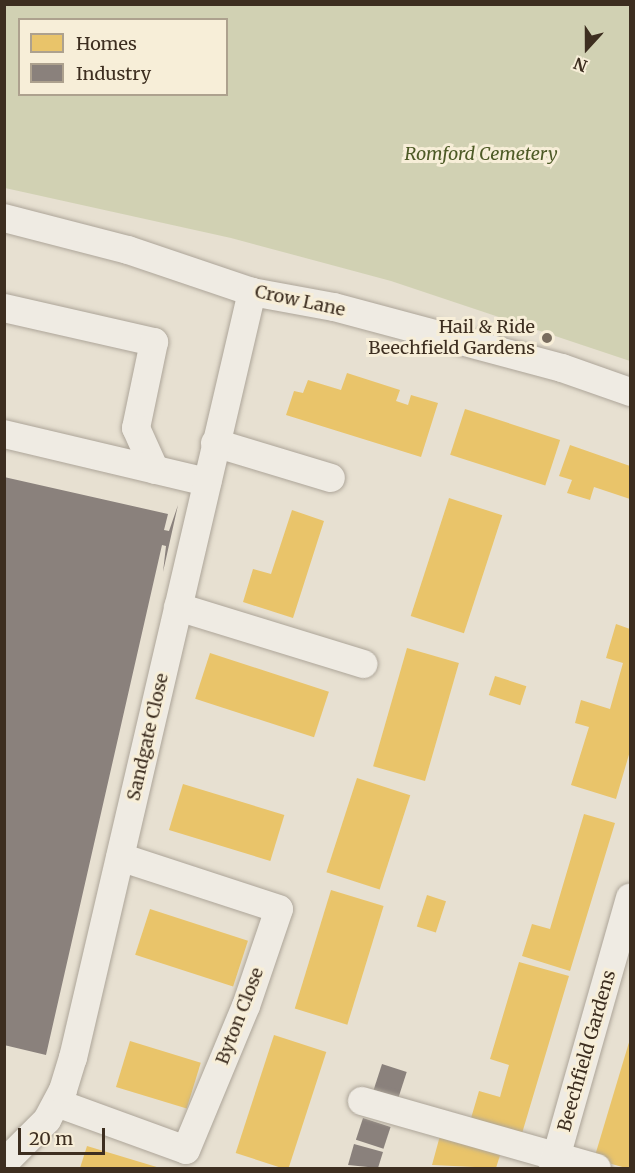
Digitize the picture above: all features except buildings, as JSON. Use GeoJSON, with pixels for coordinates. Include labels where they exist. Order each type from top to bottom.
{"type":"FeatureCollection","features":[{"type":"Feature","properties":{"kind":"street","name":"Crow Lane"},"geometry":{"type":"LineString","coordinates":[[4,218],[128,250],[252,292],[334,307],[562,368],[630,392]]}},
{"type":"Feature","properties":{"kind":"street","name":"Sandgate Close"},"geometry":{"type":"LineString","coordinates":[[4,1163],[38,1131],[57,1103],[73,1058],[252,292]]}},
{"type":"Feature","properties":{"kind":"street"},"geometry":{"type":"LineString","coordinates":[[4,308],[154,342],[136,428],[154,470]]}},
{"type":"Feature","properties":{"kind":"street"},"geometry":{"type":"LineString","coordinates":[[4,434],[207,482]]}},
{"type":"Feature","properties":{"kind":"street"},"geometry":{"type":"LineString","coordinates":[[216,443],[331,478]]}},
{"type":"Feature","properties":{"kind":"street"},"geometry":{"type":"LineString","coordinates":[[178,607],[363,664]]}},
{"type":"Feature","properties":{"kind":"street","name":"Byton Close"},"geometry":{"type":"LineString","coordinates":[[57,1103],[186,1150],[246,1006],[279,909],[120,857]]}},
{"type":"Feature","properties":{"kind":"street","name":"Beechfield Gardens"},"geometry":{"type":"LineString","coordinates":[[555,1163],[630,898]]}},
{"type":"Feature","properties":{"kind":"street"},"geometry":{"type":"LineString","coordinates":[[362,1101],[555,1163],[597,1168]]}},
{"type":"Feature","properties":{"kind":"green space","name":"Romford Cemetery"},"geometry":{"type":"Polygon","coordinates":[[[5,4],[630,5],[630,361],[391,281],[231,238],[5,188],[5,4]]]}},
{"type":"Feature","properties":{"kind":"place","name":"Hail & Ride Beechfield Gardens"},"geometry":{"type":"Point","coordinates":[547,338]}}]}
